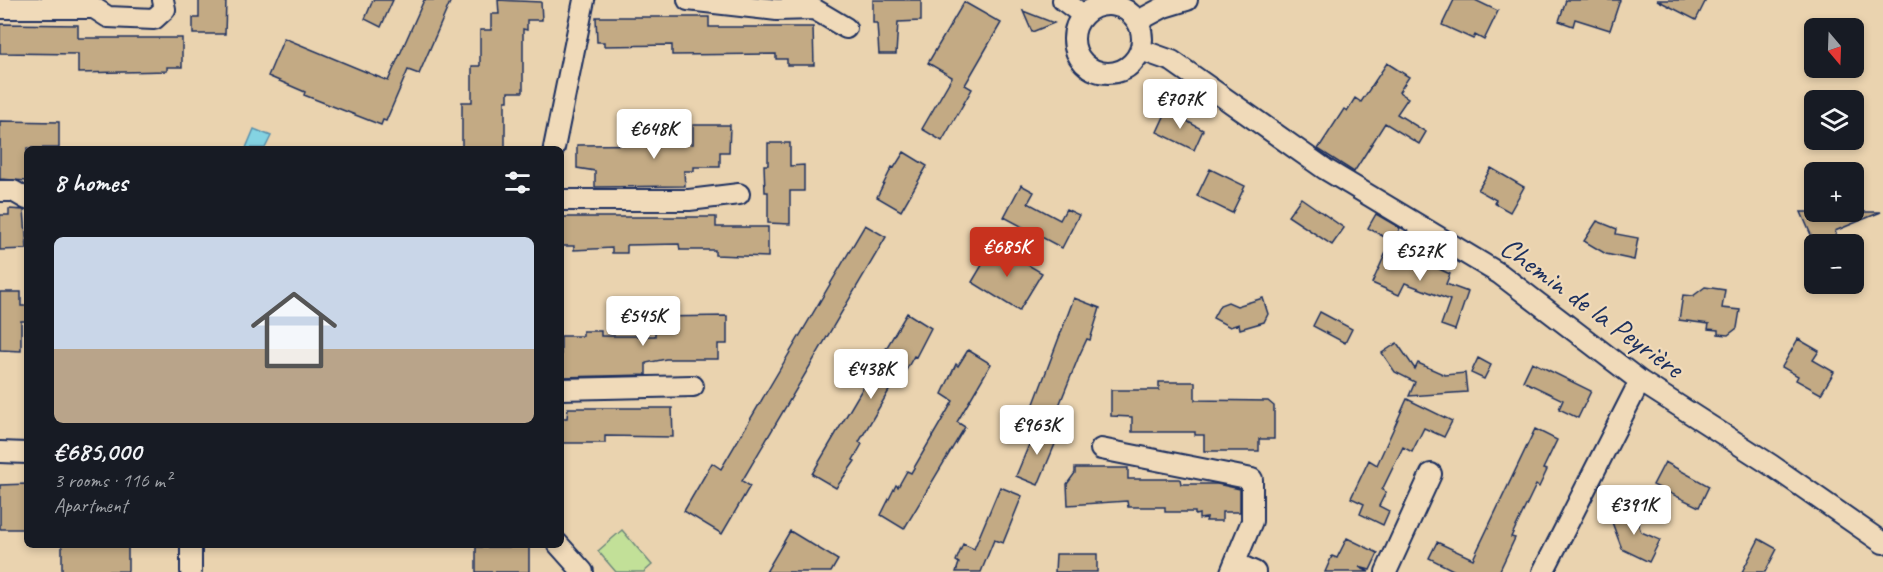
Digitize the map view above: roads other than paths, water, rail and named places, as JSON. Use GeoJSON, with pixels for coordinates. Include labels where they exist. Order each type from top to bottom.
{"type":"FeatureCollection","features":[{"type":"Feature","properties":{"kind":"street"},"geometry":{"type":"LineString","coordinates":[[0,8],[98,4],[108,18],[154,19],[165,9],[163,0]]}},
{"type":"Feature","properties":{"kind":"street"},"geometry":{"type":"LineString","coordinates":[[554,146],[584,0]]}},
{"type":"Feature","properties":{"kind":"street"},"geometry":{"type":"LineString","coordinates":[[688,0],[777,10],[814,9],[846,28]]}},
{"type":"Feature","properties":{"kind":"street"},"geometry":{"type":"LineString","coordinates":[[1063,0],[1083,15]]}},
{"type":"Feature","properties":{"kind":"street"},"geometry":{"type":"LineString","coordinates":[[1138,21],[1164,7],[1187,0]]}},
{"type":"Feature","properties":{"kind":"street"},"geometry":{"type":"LineString","coordinates":[[1117,2],[1138,21],[1142,35],[1141,50],[1136,59],[1119,71],[1109,73],[1089,68],[1076,52],[1074,42],[1077,23],[1083,15],[1098,6],[1117,2]]}},
{"type":"Feature","properties":{"kind":"street","name":"Chemin de la Peyrière"},"geometry":{"type":"LineString","coordinates":[[1141,50],[1172,61],[1325,169],[1500,274],[1640,381],[1771,465],[1883,543]]}},
{"type":"Feature","properties":{"kind":"street"},"geometry":{"type":"LineString","coordinates":[[0,192],[13,191],[24,198]]}},
{"type":"Feature","properties":{"kind":"street"},"geometry":{"type":"LineString","coordinates":[[564,200],[689,200],[739,194]]}},
{"type":"Feature","properties":{"kind":"street"},"geometry":{"type":"LineString","coordinates":[[1543,572],[1640,381]]}},
{"type":"Feature","properties":{"kind":"street"},"geometry":{"type":"LineString","coordinates":[[564,389],[658,389],[693,386]]}},
{"type":"Feature","properties":{"kind":"street"},"geometry":{"type":"LineString","coordinates":[[1101,449],[1252,479],[1252,521],[1233,568],[1255,572]]}},
{"type":"Feature","properties":{"kind":"street"},"geometry":{"type":"LineString","coordinates":[[0,452],[24,453]]}},
{"type":"Feature","properties":{"kind":"street"},"geometry":{"type":"LineString","coordinates":[[1386,572],[1431,474]]}},
{"type":"Feature","properties":{"kind":"street"},"geometry":{"type":"LineString","coordinates":[[190,548],[191,572]]}},
{"type":"Feature","properties":{"kind":"street"},"geometry":{"type":"LineString","coordinates":[[562,548],[583,572]]}},
{"type":"Feature","properties":{"kind":"water"},"geometry":{"type":"Polygon","coordinates":[[[254,129],[271,136],[266,146],[247,146],[254,129]]]}}]}
